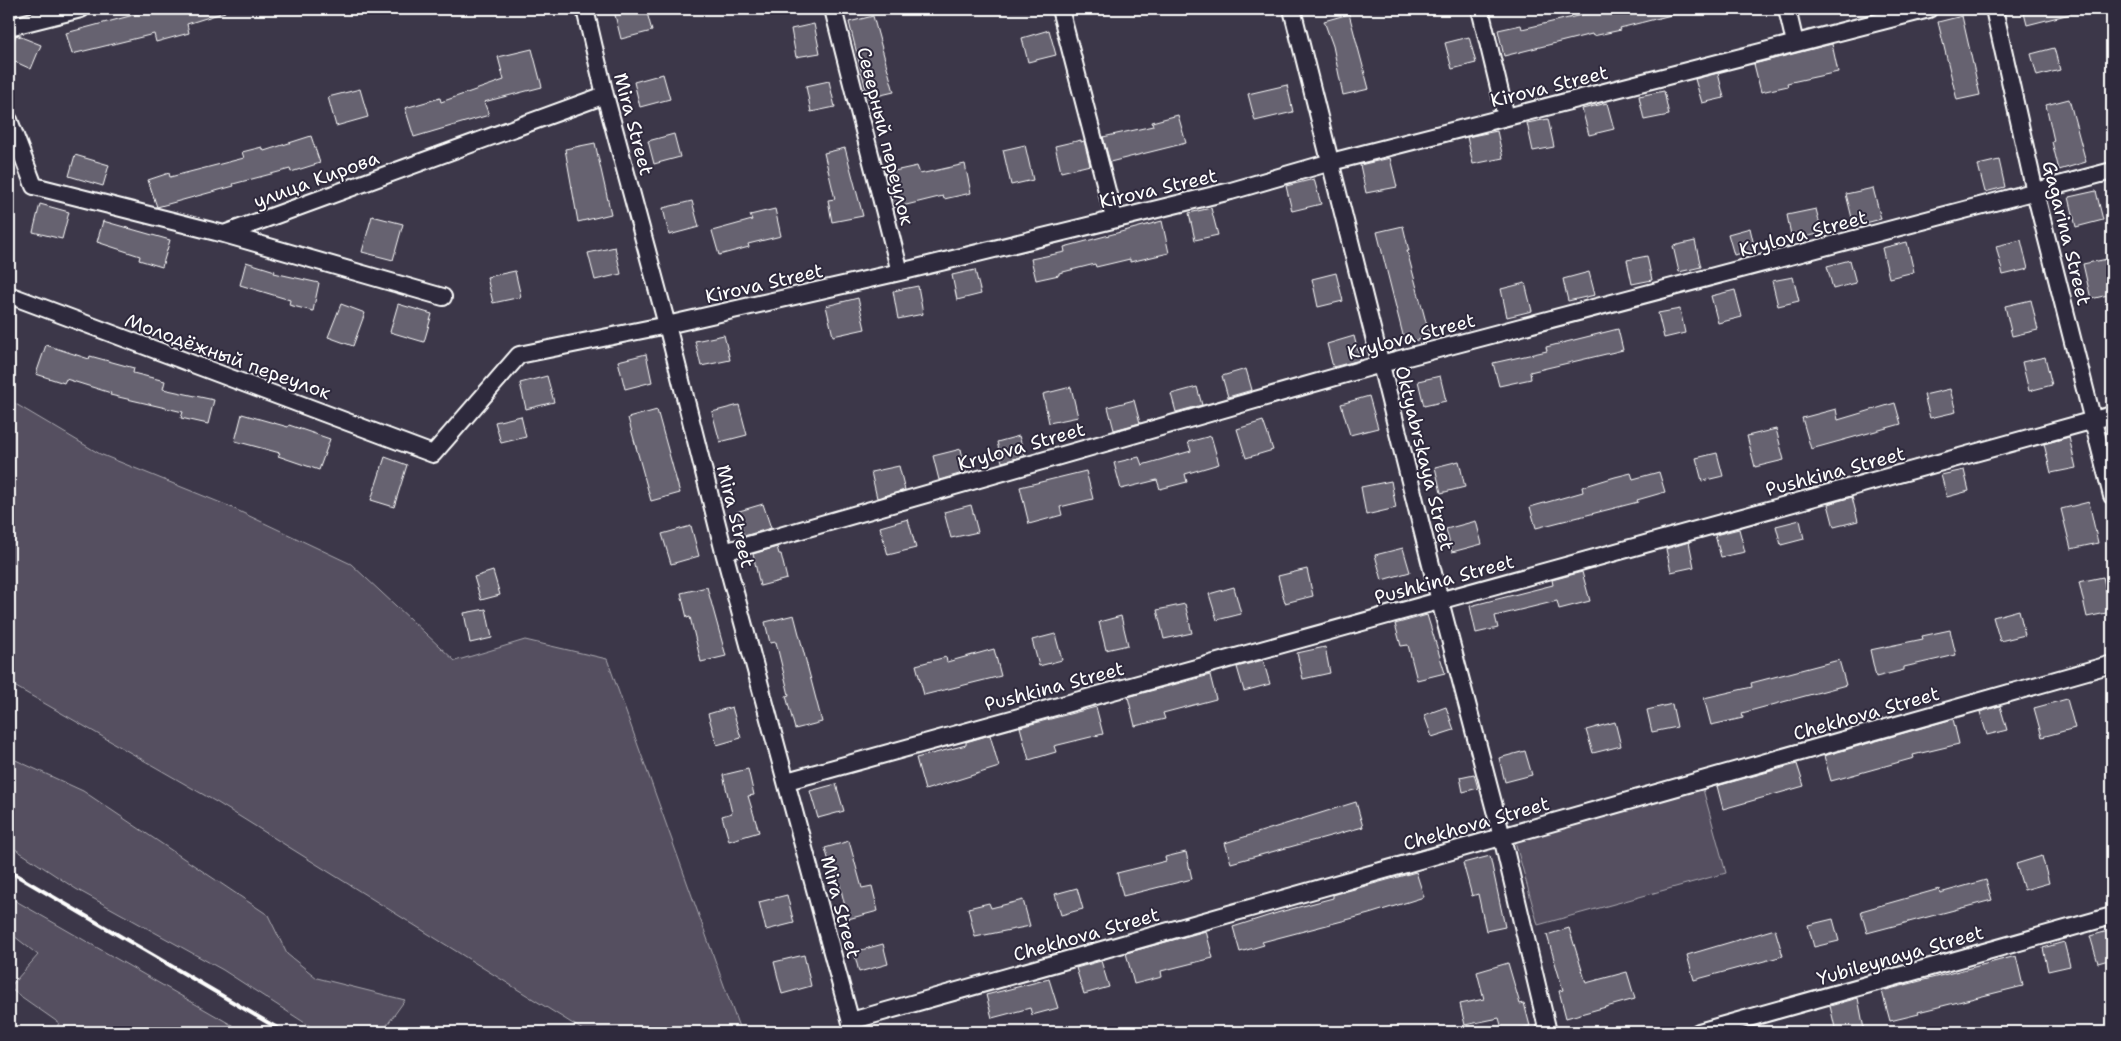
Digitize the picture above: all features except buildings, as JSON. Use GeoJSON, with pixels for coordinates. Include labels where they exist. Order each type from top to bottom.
{"type":"FeatureCollection","features":[{"type":"Feature","properties":{"kind":"street"},"geometry":{"type":"LineString","coordinates":[[9,27],[82,9]]}},
{"type":"Feature","properties":{"kind":"street","name":"Mira Street"},"geometry":{"type":"LineString","coordinates":[[585,9],[605,95],[667,326],[724,552],[852,1027]]}},
{"type":"Feature","properties":{"kind":"street","name":"Северный переулок"},"geometry":{"type":"LineString","coordinates":[[834,9],[900,272]]}},
{"type":"Feature","properties":{"kind":"street"},"geometry":{"type":"LineString","coordinates":[[1060,9],[1114,218]]}},
{"type":"Feature","properties":{"kind":"street","name":"Oktyabrskaya Street"},"geometry":{"type":"LineString","coordinates":[[1292,9],[1440,600],[1502,837],[1548,1032]]}},
{"type":"Feature","properties":{"kind":"street"},"geometry":{"type":"LineString","coordinates":[[1480,9],[1506,118]]}},
{"type":"Feature","properties":{"kind":"street"},"geometry":{"type":"LineString","coordinates":[[1787,9],[1795,43]]}},
{"type":"Feature","properties":{"kind":"street","name":"Kirova Street"},"geometry":{"type":"LineString","coordinates":[[432,454],[519,355],[667,326],[900,272],[1114,218],[1231,191],[1331,162],[1929,9]]}},
{"type":"Feature","properties":{"kind":"street","name":"Gagarina Street"},"geometry":{"type":"LineString","coordinates":[[1994,9],[2035,192],[2112,496]]}},
{"type":"Feature","properties":{"kind":"street","name":"улица Кирова"},"geometry":{"type":"LineString","coordinates":[[224,234],[605,95]]}},
{"type":"Feature","properties":{"kind":"street"},"geometry":{"type":"LineString","coordinates":[[9,120],[34,186],[224,234],[443,297]]}},
{"type":"Feature","properties":{"kind":"street","name":"Krylova Street"},"geometry":{"type":"LineString","coordinates":[[724,552],[1381,364],[2112,171]]}},
{"type":"Feature","properties":{"kind":"street","name":"Молодёжный переулок"},"geometry":{"type":"LineString","coordinates":[[9,295],[432,454]]}},
{"type":"Feature","properties":{"kind":"street","name":"Pushkina Street"},"geometry":{"type":"LineString","coordinates":[[786,781],[2112,415]]}},
{"type":"Feature","properties":{"kind":"street","name":"Chekhova Street"},"geometry":{"type":"LineString","coordinates":[[852,1027],[1502,837],[2112,664]]}},
{"type":"Feature","properties":{"kind":"street","name":"Yubileynaya Street"},"geometry":{"type":"LineString","coordinates":[[1698,1032],[2112,916]]}},
{"type":"Feature","properties":{"kind":"shaded area"},"geometry":{"type":"Polygon","coordinates":[[[9,400],[100,454],[226,505],[351,564],[455,661],[525,640],[607,659],[740,1030],[737,1032],[586,1032],[218,803],[9,683],[9,400]]]}},
{"type":"Feature","properties":{"kind":"shaded area"},"geometry":{"type":"Polygon","coordinates":[[[9,757],[83,791],[268,915],[287,954],[317,978],[405,1000],[382,1032],[319,1032],[223,970],[76,889],[9,845],[9,757]]]}},
{"type":"Feature","properties":{"kind":"shaded area"},"geometry":{"type":"Polygon","coordinates":[[[1701,782],[1726,873],[1538,925],[1513,834],[1701,782]]]}},
{"type":"Feature","properties":{"kind":"shaded area"},"geometry":{"type":"Polygon","coordinates":[[[9,897],[244,1032],[54,1032],[59,1023],[9,988],[38,955],[14,936],[9,938],[9,897]]]}},
{"type":"Feature","properties":{"kind":"railway"},"geometry":{"type":"LineString","coordinates":[[9,871],[284,1032]]}}]}
